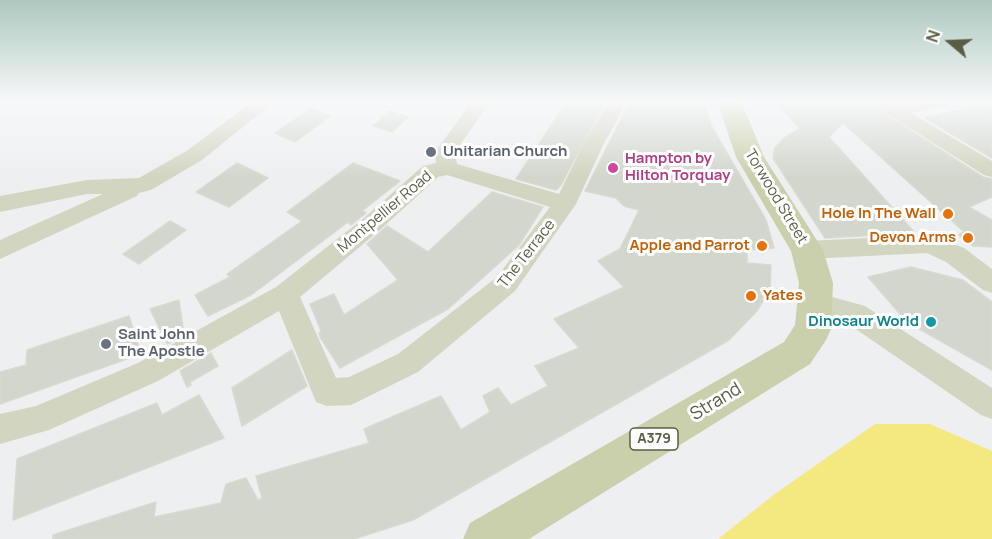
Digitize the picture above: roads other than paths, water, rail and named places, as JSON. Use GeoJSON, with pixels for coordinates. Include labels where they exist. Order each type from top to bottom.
{"type":"FeatureCollection","features":[{"type":"Feature","properties":{"kind":"main road","name":"Torwood Street"},"geometry":{"type":"LineString","coordinates":[[738,126],[750,157],[807,250],[816,283],[814,316]]}},
{"type":"Feature","properties":{"kind":"main road","name":"Strand"},"geometry":{"type":"LineString","coordinates":[[486,539],[797,353],[814,316]]}},
{"type":"Feature","properties":{"kind":"street"},"geometry":{"type":"LineString","coordinates":[[0,250],[143,185],[195,155],[233,126]]}},
{"type":"Feature","properties":{"kind":"street"},"geometry":{"type":"LineString","coordinates":[[447,168],[445,153],[464,126]]}},
{"type":"Feature","properties":{"kind":"street","name":"The Terrace"},"geometry":{"type":"LineString","coordinates":[[285,294],[327,392],[351,391],[408,363],[482,306],[506,284],[565,204],[604,126]]}},
{"type":"Feature","properties":{"kind":"street"},"geometry":{"type":"LineString","coordinates":[[919,126],[992,170]]}},
{"type":"Feature","properties":{"kind":"street","name":"Montpellier Road"},"geometry":{"type":"LineString","coordinates":[[0,429],[38,420],[148,372],[285,294],[372,224],[431,171],[447,168],[565,204]]}},
{"type":"Feature","properties":{"kind":"street"},"geometry":{"type":"LineString","coordinates":[[0,204],[87,187],[143,185]]}},
{"type":"Feature","properties":{"kind":"street"},"geometry":{"type":"LineString","coordinates":[[807,250],[929,244],[955,255],[992,283]]}},
{"type":"Feature","properties":{"kind":"street"},"geometry":{"type":"LineString","coordinates":[[814,316],[855,314],[992,405]]}},
{"type":"Feature","properties":{"kind":"place","name":"Unitarian Church"},"geometry":{"type":"Point","coordinates":[431,152]}},
{"type":"Feature","properties":{"kind":"place","name":"Hampton by Hilton Torquay"},"geometry":{"type":"Point","coordinates":[613,168]}},
{"type":"Feature","properties":{"kind":"place","name":"Hole In The Wall"},"geometry":{"type":"Point","coordinates":[948,214]}},
{"type":"Feature","properties":{"kind":"place","name":"Devon Arms"},"geometry":{"type":"Point","coordinates":[968,238]}},
{"type":"Feature","properties":{"kind":"place","name":"Apple and Parrot"},"geometry":{"type":"Point","coordinates":[762,246]}},
{"type":"Feature","properties":{"kind":"place","name":"Yates"},"geometry":{"type":"Point","coordinates":[751,296]}},
{"type":"Feature","properties":{"kind":"place","name":"Dinosaur World"},"geometry":{"type":"Point","coordinates":[931,322]}},
{"type":"Feature","properties":{"kind":"place","name":"Saint John The Apostle"},"geometry":{"type":"Point","coordinates":[106,344]}}]}
